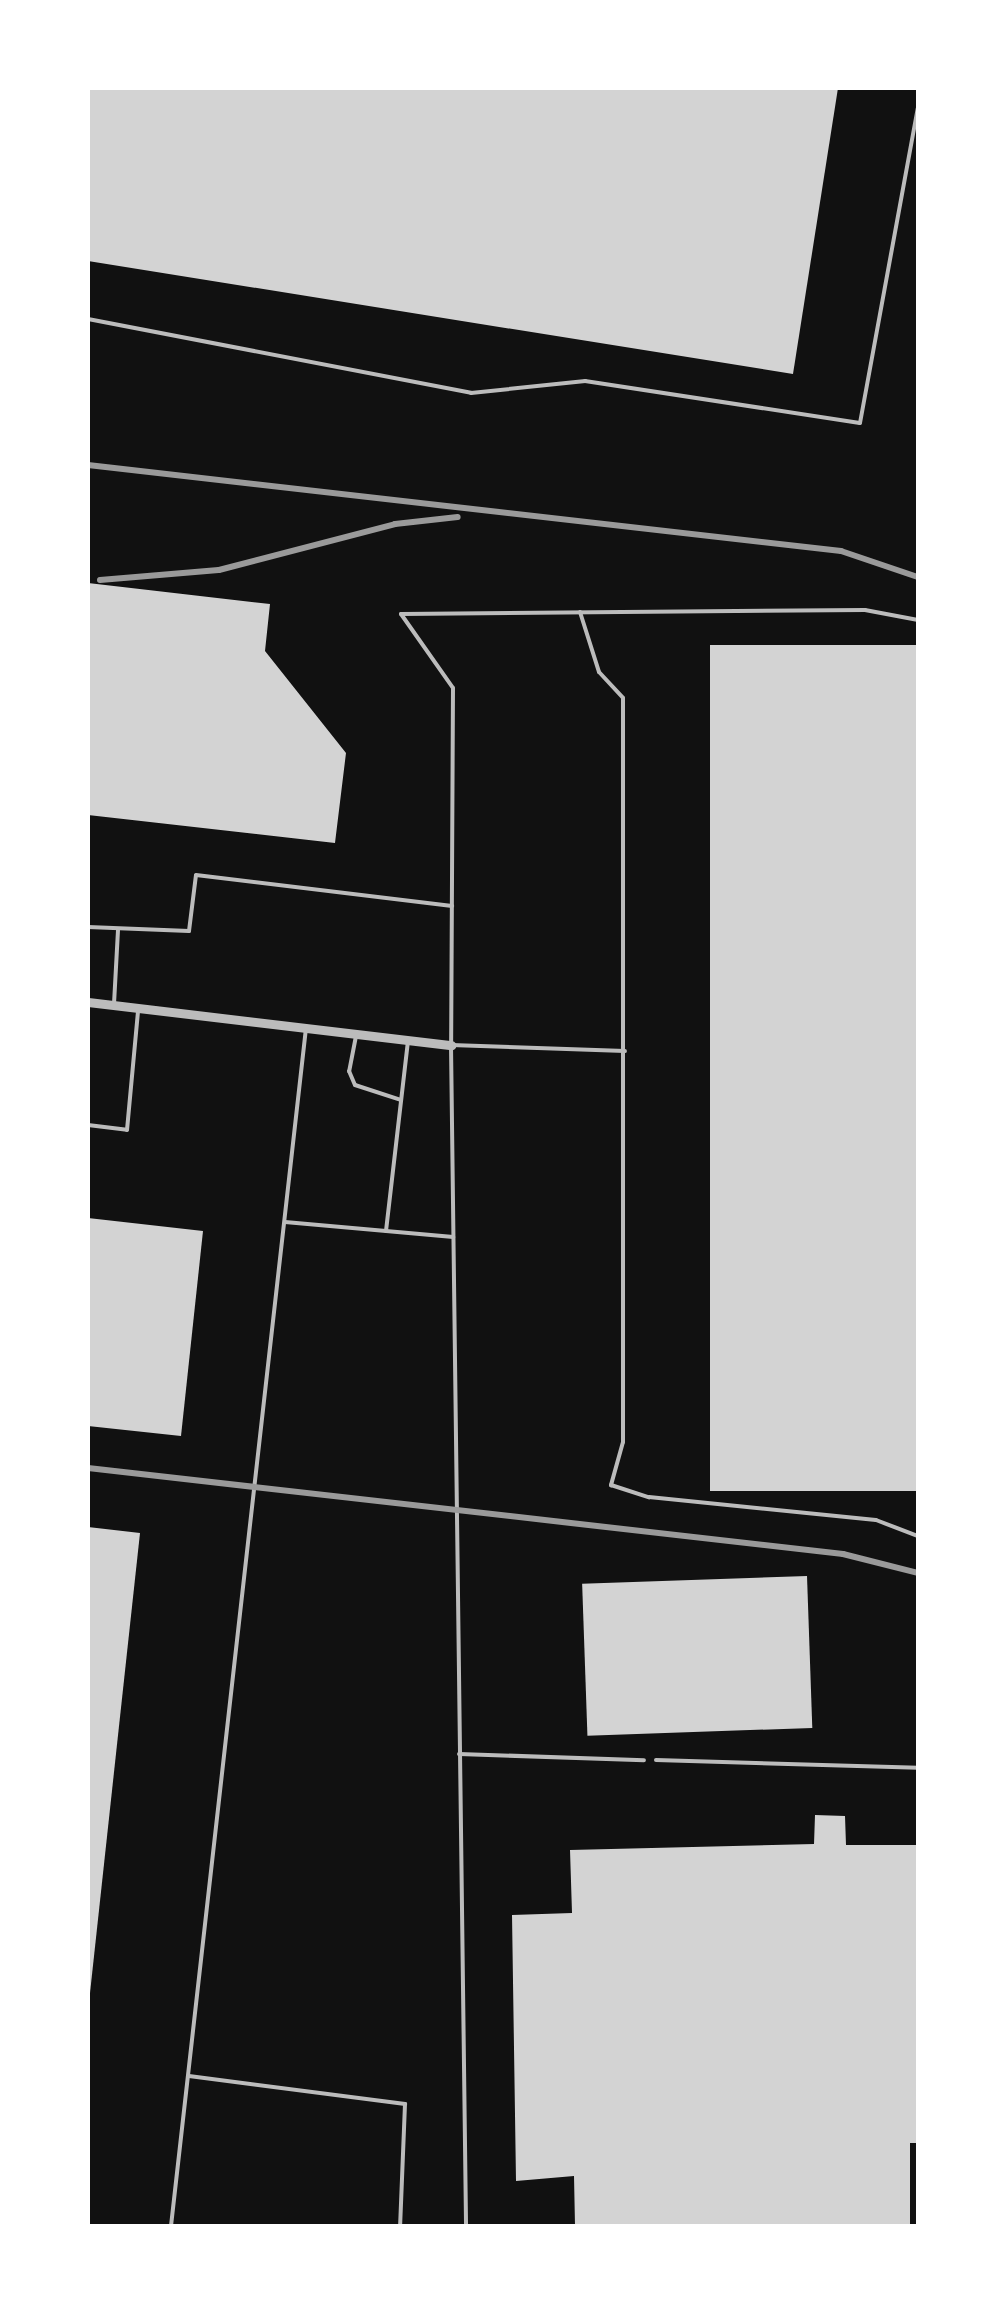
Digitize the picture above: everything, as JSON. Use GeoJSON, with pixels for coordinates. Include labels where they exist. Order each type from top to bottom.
{"type":"FeatureCollection","features":[{"type":"Feature","properties":{"kind":"street"},"geometry":{"type":"LineString","coordinates":[[88,1002],[451,1044]]}},
{"type":"Feature","properties":{"kind":"lane"},"geometry":{"type":"LineString","coordinates":[[88,319],[471,393],[585,381],[860,423],[918,108]]}},
{"type":"Feature","properties":{"kind":"lane"},"geometry":{"type":"LineString","coordinates":[[466,2226],[451,1044],[453,688],[401,614],[865,610],[918,620]]}},
{"type":"Feature","properties":{"kind":"lane"},"geometry":{"type":"LineString","coordinates":[[580,612],[599,672],[623,698],[623,1442],[611,1485],[650,1497],[876,1520],[918,1536]]}},
{"type":"Feature","properties":{"kind":"lane"},"geometry":{"type":"LineString","coordinates":[[88,926],[189,931],[196,875],[452,906]]}},
{"type":"Feature","properties":{"kind":"lane"},"geometry":{"type":"LineString","coordinates":[[114,1004],[118,930]]}},
{"type":"Feature","properties":{"kind":"lane"},"geometry":{"type":"LineString","coordinates":[[88,1125],[127,1130],[139,1007]]}},
{"type":"Feature","properties":{"kind":"lane"},"geometry":{"type":"LineString","coordinates":[[171,2226],[306,1028]]}},
{"type":"Feature","properties":{"kind":"lane"},"geometry":{"type":"LineString","coordinates":[[356,1034],[352,1080],[364,1090],[401,1100]]}},
{"type":"Feature","properties":{"kind":"lane"},"geometry":{"type":"LineString","coordinates":[[386,1231],[408,1040]]}},
{"type":"Feature","properties":{"kind":"lane"},"geometry":{"type":"LineString","coordinates":[[451,1044],[625,1051]]}},
{"type":"Feature","properties":{"kind":"lane"},"geometry":{"type":"LineString","coordinates":[[285,1222],[453,1237]]}},
{"type":"Feature","properties":{"kind":"lane"},"geometry":{"type":"LineString","coordinates":[[460,1754],[644,1760]]}},
{"type":"Feature","properties":{"kind":"lane"},"geometry":{"type":"LineString","coordinates":[[656,1760],[918,1768]]}},
{"type":"Feature","properties":{"kind":"lane"},"geometry":{"type":"LineString","coordinates":[[189,2076],[405,2104],[400,2226]]}},
{"type":"Feature","properties":{"kind":"building"},"geometry":{"type":"Polygon","coordinates":[[[90,88],[838,88],[793,374],[88,261],[90,88]]]}},
{"type":"Feature","properties":{"kind":"building"},"geometry":{"type":"Polygon","coordinates":[[[88,583],[270,604],[265,651],[346,753],[335,843],[88,815],[88,583]]]}},
{"type":"Feature","properties":{"kind":"building"},"geometry":{"type":"Polygon","coordinates":[[[710,645],[918,645],[918,1491],[710,1491],[710,645]]]}},
{"type":"Feature","properties":{"kind":"building"},"geometry":{"type":"Polygon","coordinates":[[[88,1218],[203,1231],[181,1436],[88,1426],[88,1218]]]}},
{"type":"Feature","properties":{"kind":"building"},"geometry":{"type":"Polygon","coordinates":[[[88,1527],[140,1533],[90,1993],[88,1993],[88,1527]]]}},
{"type":"Feature","properties":{"kind":"building"},"geometry":{"type":"Polygon","coordinates":[[[807,1576],[812,1728],[587,1736],[582,1584],[807,1576]]]}},
{"type":"Feature","properties":{"kind":"building"},"geometry":{"type":"Polygon","coordinates":[[[815,1815],[845,1816],[846,1845],[918,1845],[918,2143],[910,2143],[910,2226],[575,2226],[574,2176],[516,2181],[512,1915],[572,1913],[570,1850],[814,1844],[815,1815]]]}},
{"type":"Feature","properties":{"kind":"railway"},"geometry":{"type":"LineString","coordinates":[[88,465],[841,551],[918,577]]}},
{"type":"Feature","properties":{"kind":"railway"},"geometry":{"type":"LineString","coordinates":[[100,580],[219,570],[395,524],[458,517]]}},
{"type":"Feature","properties":{"kind":"railway"},"geometry":{"type":"LineString","coordinates":[[88,1468],[843,1554],[918,1573]]}}]}
